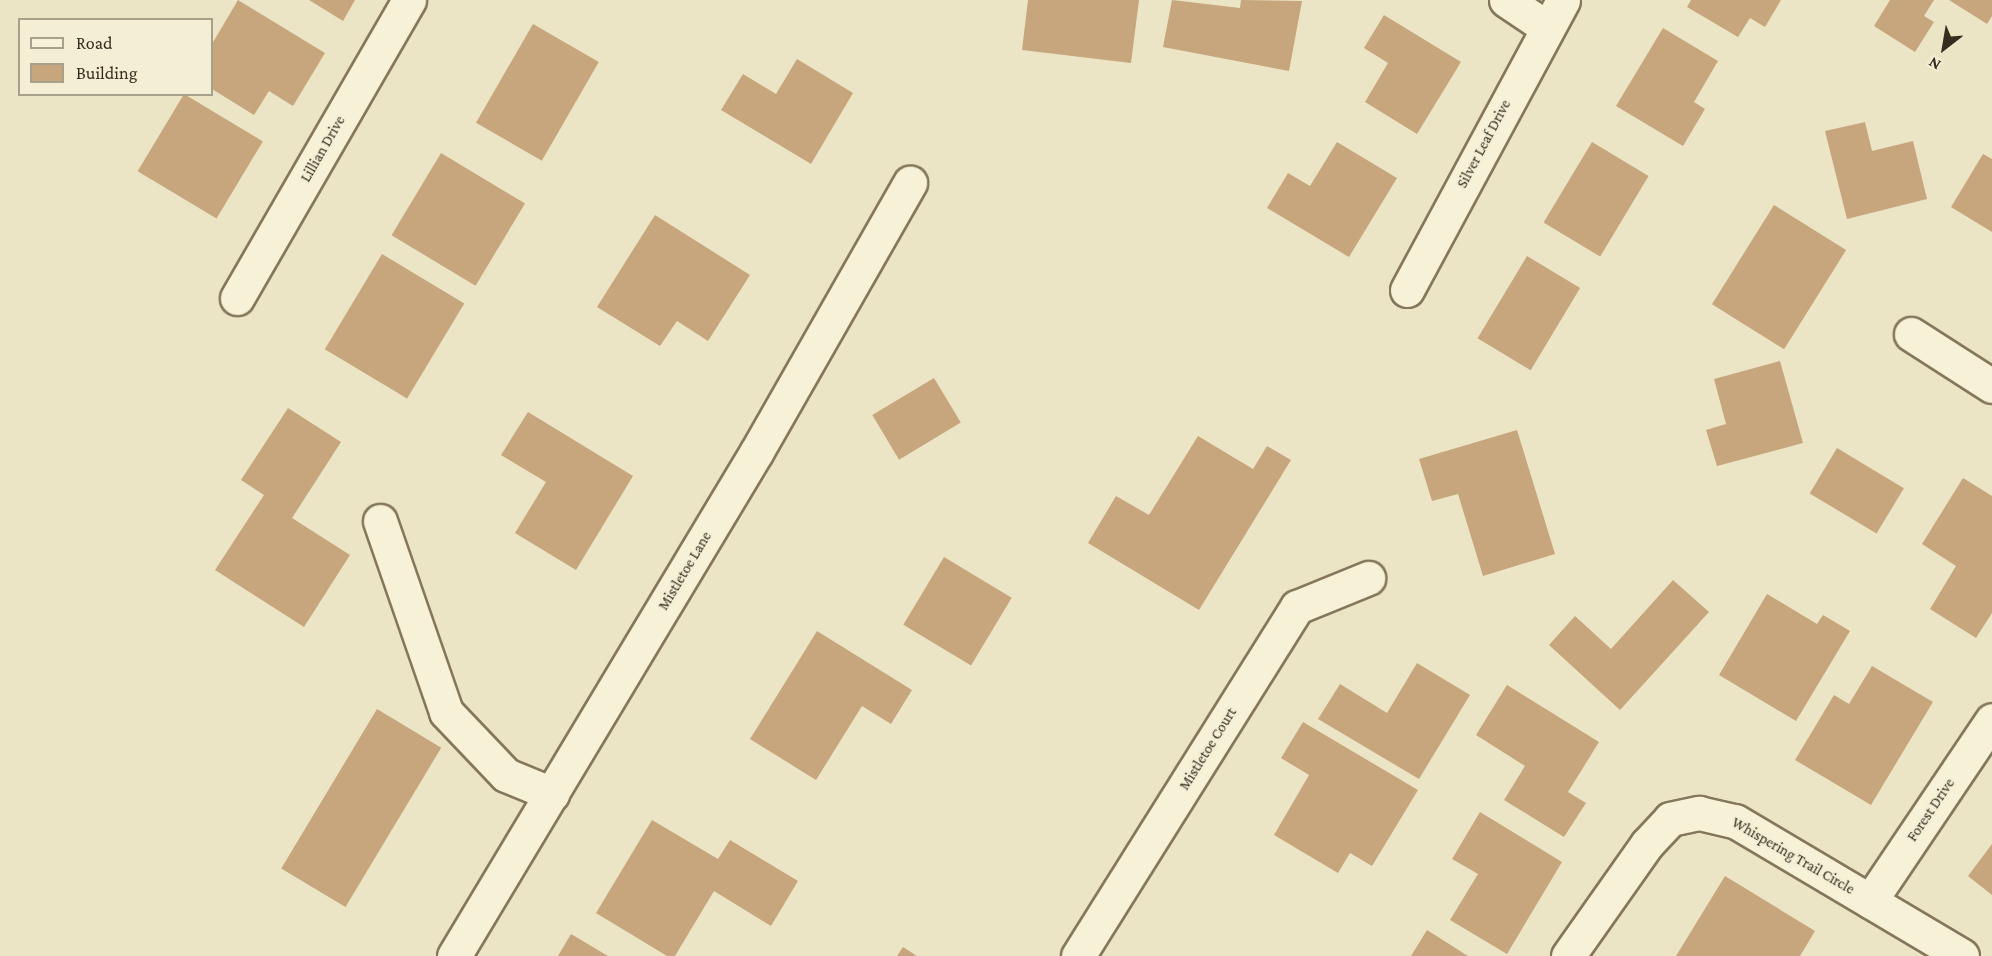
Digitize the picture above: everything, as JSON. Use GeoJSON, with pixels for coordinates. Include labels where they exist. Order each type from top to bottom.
{"type":"FeatureCollection","features":[{"type":"Feature","properties":{"kind":"street","name":"Lillian Drive"},"geometry":{"type":"LineString","coordinates":[[237,298],[409,0]]}},
{"type":"Feature","properties":{"kind":"street"},"geometry":{"type":"LineString","coordinates":[[1506,0],[1554,13]]}},
{"type":"Feature","properties":{"kind":"street","name":"Silver Leaf Drive"},"geometry":{"type":"LineString","coordinates":[[1407,290],[1554,13]]}},
{"type":"Feature","properties":{"kind":"street","name":"Mistletoe Lane"},"geometry":{"type":"LineString","coordinates":[[454,956],[552,794],[910,183]]}},
{"type":"Feature","properties":{"kind":"street"},"geometry":{"type":"LineString","coordinates":[[1911,334],[1992,386]]}},
{"type":"Feature","properties":{"kind":"street"},"geometry":{"type":"LineString","coordinates":[[380,521],[446,712],[506,775],[552,794]]}},
{"type":"Feature","properties":{"kind":"street","name":"Mistletoe Court"},"geometry":{"type":"LineString","coordinates":[[1078,956],[1297,607],[1368,578]]}},
{"type":"Feature","properties":{"kind":"street","name":"Forest Drive"},"geometry":{"type":"LineString","coordinates":[[1870,901],[1992,720]]}},
{"type":"Feature","properties":{"kind":"street","name":"Whispering Trail Circle"},"geometry":{"type":"LineString","coordinates":[[1568,956],[1647,844],[1670,819],[1699,813],[1735,821],[1962,956]]}},
{"type":"Feature","properties":{"kind":"building"},"geometry":{"type":"Polygon","coordinates":[[[238,0],[325,53],[293,106],[269,91],[254,115],[213,90],[213,42],[238,0]]]}},
{"type":"Feature","properties":{"kind":"building"},"geometry":{"type":"Polygon","coordinates":[[[309,0],[355,0],[343,21],[309,0]]]}},
{"type":"Feature","properties":{"kind":"building"},"geometry":{"type":"Polygon","coordinates":[[[1028,0],[1139,0],[1131,63],[1022,50],[1028,0]]]}},
{"type":"Feature","properties":{"kind":"building"},"geometry":{"type":"Polygon","coordinates":[[[1172,0],[1240,8],[1241,0],[1302,1],[1289,71],[1163,47],[1172,0]]]}},
{"type":"Feature","properties":{"kind":"building"},"geometry":{"type":"Polygon","coordinates":[[[1691,0],[1781,0],[1765,27],[1750,18],[1738,37],[1687,7],[1691,0]]]}},
{"type":"Feature","properties":{"kind":"building"},"geometry":{"type":"Polygon","coordinates":[[[1890,0],[1934,0],[1924,16],[1934,22],[1915,52],[1874,26],[1890,0]]]}},
{"type":"Feature","properties":{"kind":"building"},"geometry":{"type":"Polygon","coordinates":[[[1949,0],[1992,0],[1992,16],[1987,24],[1949,0]]]}},
{"type":"Feature","properties":{"kind":"building"},"geometry":{"type":"Polygon","coordinates":[[[1384,15],[1461,62],[1417,134],[1365,102],[1388,63],[1364,48],[1384,15]]]}},
{"type":"Feature","properties":{"kind":"building"},"geometry":{"type":"Polygon","coordinates":[[[533,24],[599,62],[542,161],[476,123],[533,24]]]}},
{"type":"Feature","properties":{"kind":"building"},"geometry":{"type":"Polygon","coordinates":[[[1663,28],[1718,61],[1694,102],[1705,109],[1683,146],[1616,106],[1663,28]]]}},
{"type":"Feature","properties":{"kind":"building"},"geometry":{"type":"Polygon","coordinates":[[[797,59],[853,93],[811,164],[721,110],[743,74],[776,94],[797,59]]]}},
{"type":"Feature","properties":{"kind":"building"},"geometry":{"type":"Polygon","coordinates":[[[183,96],[187,96],[263,141],[217,219],[138,171],[183,96]]]}},
{"type":"Feature","properties":{"kind":"building"},"geometry":{"type":"Polygon","coordinates":[[[1865,122],[1872,151],[1913,141],[1927,199],[1847,219],[1825,131],[1865,122]]]}},
{"type":"Feature","properties":{"kind":"building"},"geometry":{"type":"Polygon","coordinates":[[[1337,142],[1397,178],[1349,257],[1267,208],[1288,173],[1310,186],[1337,142]]]}},
{"type":"Feature","properties":{"kind":"building"},"geometry":{"type":"Polygon","coordinates":[[[1592,142],[1649,176],[1600,257],[1544,223],[1592,142]]]}},
{"type":"Feature","properties":{"kind":"building"},"geometry":{"type":"Polygon","coordinates":[[[441,153],[525,203],[476,286],[392,235],[441,153]]]}},
{"type":"Feature","properties":{"kind":"building"},"geometry":{"type":"Polygon","coordinates":[[[1983,154],[1992,159],[1992,232],[1951,207],[1983,154]]]}},
{"type":"Feature","properties":{"kind":"building"},"geometry":{"type":"Polygon","coordinates":[[[1774,205],[1846,250],[1784,349],[1712,304],[1774,205]]]}},
{"type":"Feature","properties":{"kind":"building"},"geometry":{"type":"Polygon","coordinates":[[[655,215],[750,275],[708,341],[677,321],[660,346],[597,307],[655,215]]]}},
{"type":"Feature","properties":{"kind":"building"},"geometry":{"type":"Polygon","coordinates":[[[382,254],[464,303],[407,399],[325,349],[382,254]]]}},
{"type":"Feature","properties":{"kind":"building"},"geometry":{"type":"Polygon","coordinates":[[[1527,256],[1580,288],[1531,370],[1478,338],[1527,256]]]}},
{"type":"Feature","properties":{"kind":"building"},"geometry":{"type":"Polygon","coordinates":[[[1780,361],[1803,443],[1717,466],[1706,430],[1726,424],[1714,379],[1780,361]]]}},
{"type":"Feature","properties":{"kind":"building"},"geometry":{"type":"Polygon","coordinates":[[[934,378],[961,423],[899,460],[872,415],[934,378]]]}},
{"type":"Feature","properties":{"kind":"building"},"geometry":{"type":"Polygon","coordinates":[[[288,408],[341,442],[292,518],[350,555],[304,627],[215,570],[264,495],[241,480],[288,408]]]}},
{"type":"Feature","properties":{"kind":"building"},"geometry":{"type":"Polygon","coordinates":[[[528,412],[633,476],[576,570],[515,533],[546,482],[501,455],[528,412]]]}},
{"type":"Feature","properties":{"kind":"building"},"geometry":{"type":"Polygon","coordinates":[[[1517,430],[1555,554],[1483,576],[1458,494],[1432,501],[1419,459],[1517,430]]]}},
{"type":"Feature","properties":{"kind":"building"},"geometry":{"type":"Polygon","coordinates":[[[1198,436],[1253,469],[1267,446],[1291,460],[1199,610],[1088,543],[1116,496],[1149,515],[1198,436]]]}},
{"type":"Feature","properties":{"kind":"building"},"geometry":{"type":"Polygon","coordinates":[[[1837,448],[1904,488],[1877,534],[1810,493],[1837,448]]]}},
{"type":"Feature","properties":{"kind":"building"},"geometry":{"type":"Polygon","coordinates":[[[1963,478],[1992,496],[1992,613],[1976,638],[1930,609],[1956,566],[1922,544],[1963,478]]]}},
{"type":"Feature","properties":{"kind":"building"},"geometry":{"type":"Polygon","coordinates":[[[944,557],[1012,598],[971,665],[903,625],[944,557]]]}},
{"type":"Feature","properties":{"kind":"building"},"geometry":{"type":"Polygon","coordinates":[[[1673,580],[1709,612],[1620,710],[1549,645],[1575,616],[1611,649],[1673,580]]]}},
{"type":"Feature","properties":{"kind":"building"},"geometry":{"type":"Polygon","coordinates":[[[1767,594],[1817,624],[1823,615],[1850,631],[1796,721],[1719,675],[1767,594]]]}},
{"type":"Feature","properties":{"kind":"building"},"geometry":{"type":"Polygon","coordinates":[[[817,631],[912,690],[891,724],[862,706],[816,780],[750,739],[817,631]]]}},
{"type":"Feature","properties":{"kind":"building"},"geometry":{"type":"Polygon","coordinates":[[[1417,663],[1470,695],[1419,779],[1318,719],[1340,684],[1387,713],[1417,663]]]}},
{"type":"Feature","properties":{"kind":"building"},"geometry":{"type":"Polygon","coordinates":[[[1872,666],[1933,702],[1871,805],[1795,760],[1834,695],[1849,704],[1872,666]]]}},
{"type":"Feature","properties":{"kind":"building"},"geometry":{"type":"Polygon","coordinates":[[[1507,685],[1599,742],[1568,792],[1586,803],[1564,837],[1504,800],[1525,766],[1476,735],[1507,685]]]}},
{"type":"Feature","properties":{"kind":"building"},"geometry":{"type":"Polygon","coordinates":[[[377,709],[441,748],[345,907],[281,868],[377,709]]]}},
{"type":"Feature","properties":{"kind":"building"},"geometry":{"type":"Polygon","coordinates":[[[1303,722],[1418,790],[1372,866],[1350,853],[1338,873],[1274,835],[1309,775],[1281,758],[1303,722]]]}},
{"type":"Feature","properties":{"kind":"building"},"geometry":{"type":"Polygon","coordinates":[[[1480,812],[1562,862],[1507,954],[1450,920],[1478,874],[1452,859],[1480,812]]]}},
{"type":"Feature","properties":{"kind":"building"},"geometry":{"type":"Polygon","coordinates":[[[652,820],[718,859],[730,840],[798,881],[771,926],[714,891],[675,956],[667,956],[596,913],[652,820]]]}},
{"type":"Feature","properties":{"kind":"building"},"geometry":{"type":"Polygon","coordinates":[[[1992,844],[1992,895],[1968,876],[1992,844]]]}},
{"type":"Feature","properties":{"kind":"building"},"geometry":{"type":"Polygon","coordinates":[[[1725,876],[1815,931],[1800,956],[1676,956],[1725,876]]]}},
{"type":"Feature","properties":{"kind":"building"},"geometry":{"type":"Polygon","coordinates":[[[1427,930],[1468,956],[1411,956],[1427,930]]]}},
{"type":"Feature","properties":{"kind":"building"},"geometry":{"type":"Polygon","coordinates":[[[571,934],[608,956],[558,956],[571,934]]]}},
{"type":"Feature","properties":{"kind":"building"},"geometry":{"type":"Polygon","coordinates":[[[903,947],[917,956],[897,956],[903,947]]]}}]}
